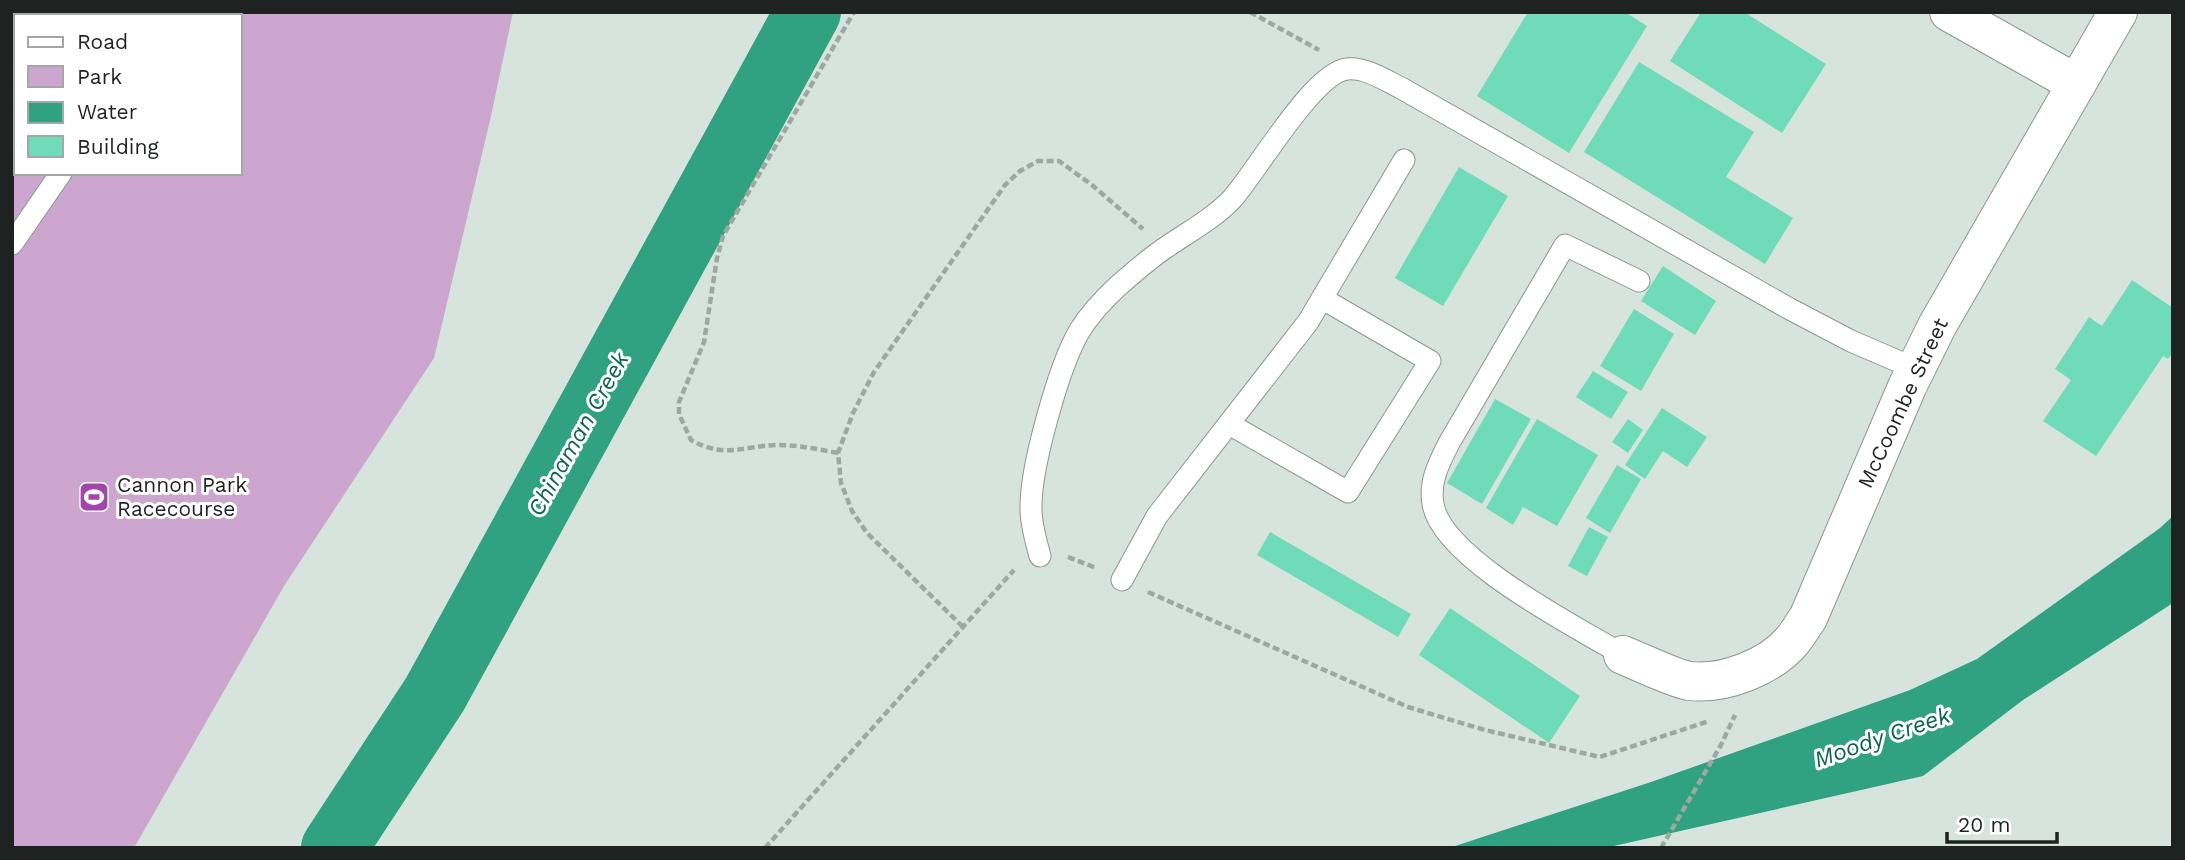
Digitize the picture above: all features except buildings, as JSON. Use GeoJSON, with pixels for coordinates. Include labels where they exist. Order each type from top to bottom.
{"type":"FeatureCollection","features":[{"type":"Feature","properties":{"kind":"street"},"geometry":{"type":"LineString","coordinates":[[1949,12],[2077,84]]}},
{"type":"Feature","properties":{"kind":"street","name":"McCoombe Street"},"geometry":{"type":"LineString","coordinates":[[1623,655],[1688,681],[1715,680],[1756,667],[1778,654],[1792,641],[1808,618],[1937,326],[2118,12]]}},
{"type":"Feature","properties":{"kind":"lane"},"geometry":{"type":"LineString","coordinates":[[1040,556],[1031,511],[1032,488],[1046,428],[1069,353],[1080,330],[1096,308],[1118,286],[1231,200],[1298,108],[1330,75],[1346,69],[1362,70],[1401,88],[1788,308],[1851,341],[1916,369]]}},
{"type":"Feature","properties":{"kind":"lane"},"geometry":{"type":"LineString","coordinates":[[1122,580],[1157,516],[1308,322],[1404,160]]}},
{"type":"Feature","properties":{"kind":"lane"},"geometry":{"type":"LineString","coordinates":[[12,244],[60,175]]}},
{"type":"Feature","properties":{"kind":"lane"},"geometry":{"type":"LineString","coordinates":[[1623,655],[1505,584],[1459,545],[1438,521],[1433,506],[1432,489],[1435,472],[1449,443],[1564,244],[1639,281]]}},
{"type":"Feature","properties":{"kind":"lane"},"geometry":{"type":"LineString","coordinates":[[1229,424],[1348,492],[1430,361],[1322,299]]}},
{"type":"Feature","properties":{"kind":"path"},"geometry":{"type":"LineString","coordinates":[[838,453],[776,445],[733,451],[712,450],[691,440],[679,414],[679,402],[704,342],[723,236],[854,12]]}},
{"type":"Feature","properties":{"kind":"path"},"geometry":{"type":"LineString","coordinates":[[1250,12],[1320,50],[1346,69]]}},
{"type":"Feature","properties":{"kind":"path"},"geometry":{"type":"LineString","coordinates":[[962,626],[867,533],[852,511],[841,483],[838,453],[853,413],[874,372],[1005,185],[1020,171],[1038,161],[1059,162],[1092,185],[1165,248]]}},
{"type":"Feature","properties":{"kind":"path"},"geometry":{"type":"LineString","coordinates":[[765,848],[1018,566],[1040,556],[1064,556],[1074,559],[1408,707],[1485,730],[1600,757],[1710,721]]}},
{"type":"Feature","properties":{"kind":"path"},"geometry":{"type":"LineString","coordinates":[[1661,848],[1721,745],[1736,711],[1729,714]]}},
{"type":"Feature","properties":{"kind":"green space"},"geometry":{"type":"Polygon","coordinates":[[[12,12],[513,12],[434,358],[284,586],[134,848],[12,848],[12,12]]]}},
{"type":"Feature","properties":{"kind":"water","name":"Moody Creek"},"geometry":{"type":"Polygon","coordinates":[[[2173,516],[2173,603],[2023,700],[1923,776],[1605,848],[1449,848],[1651,782],[1910,690],[1977,659],[2173,516]]]}},
{"type":"Feature","properties":{"kind":"waterway","name":"Chinaman Creek"},"geometry":{"type":"LineString","coordinates":[[334,848],[435,694],[808,12]]}},
{"type":"Feature","properties":{"kind":"place","name":"Cannon Park Racecourse"},"geometry":{"type":"Point","coordinates":[94,497]}}]}
